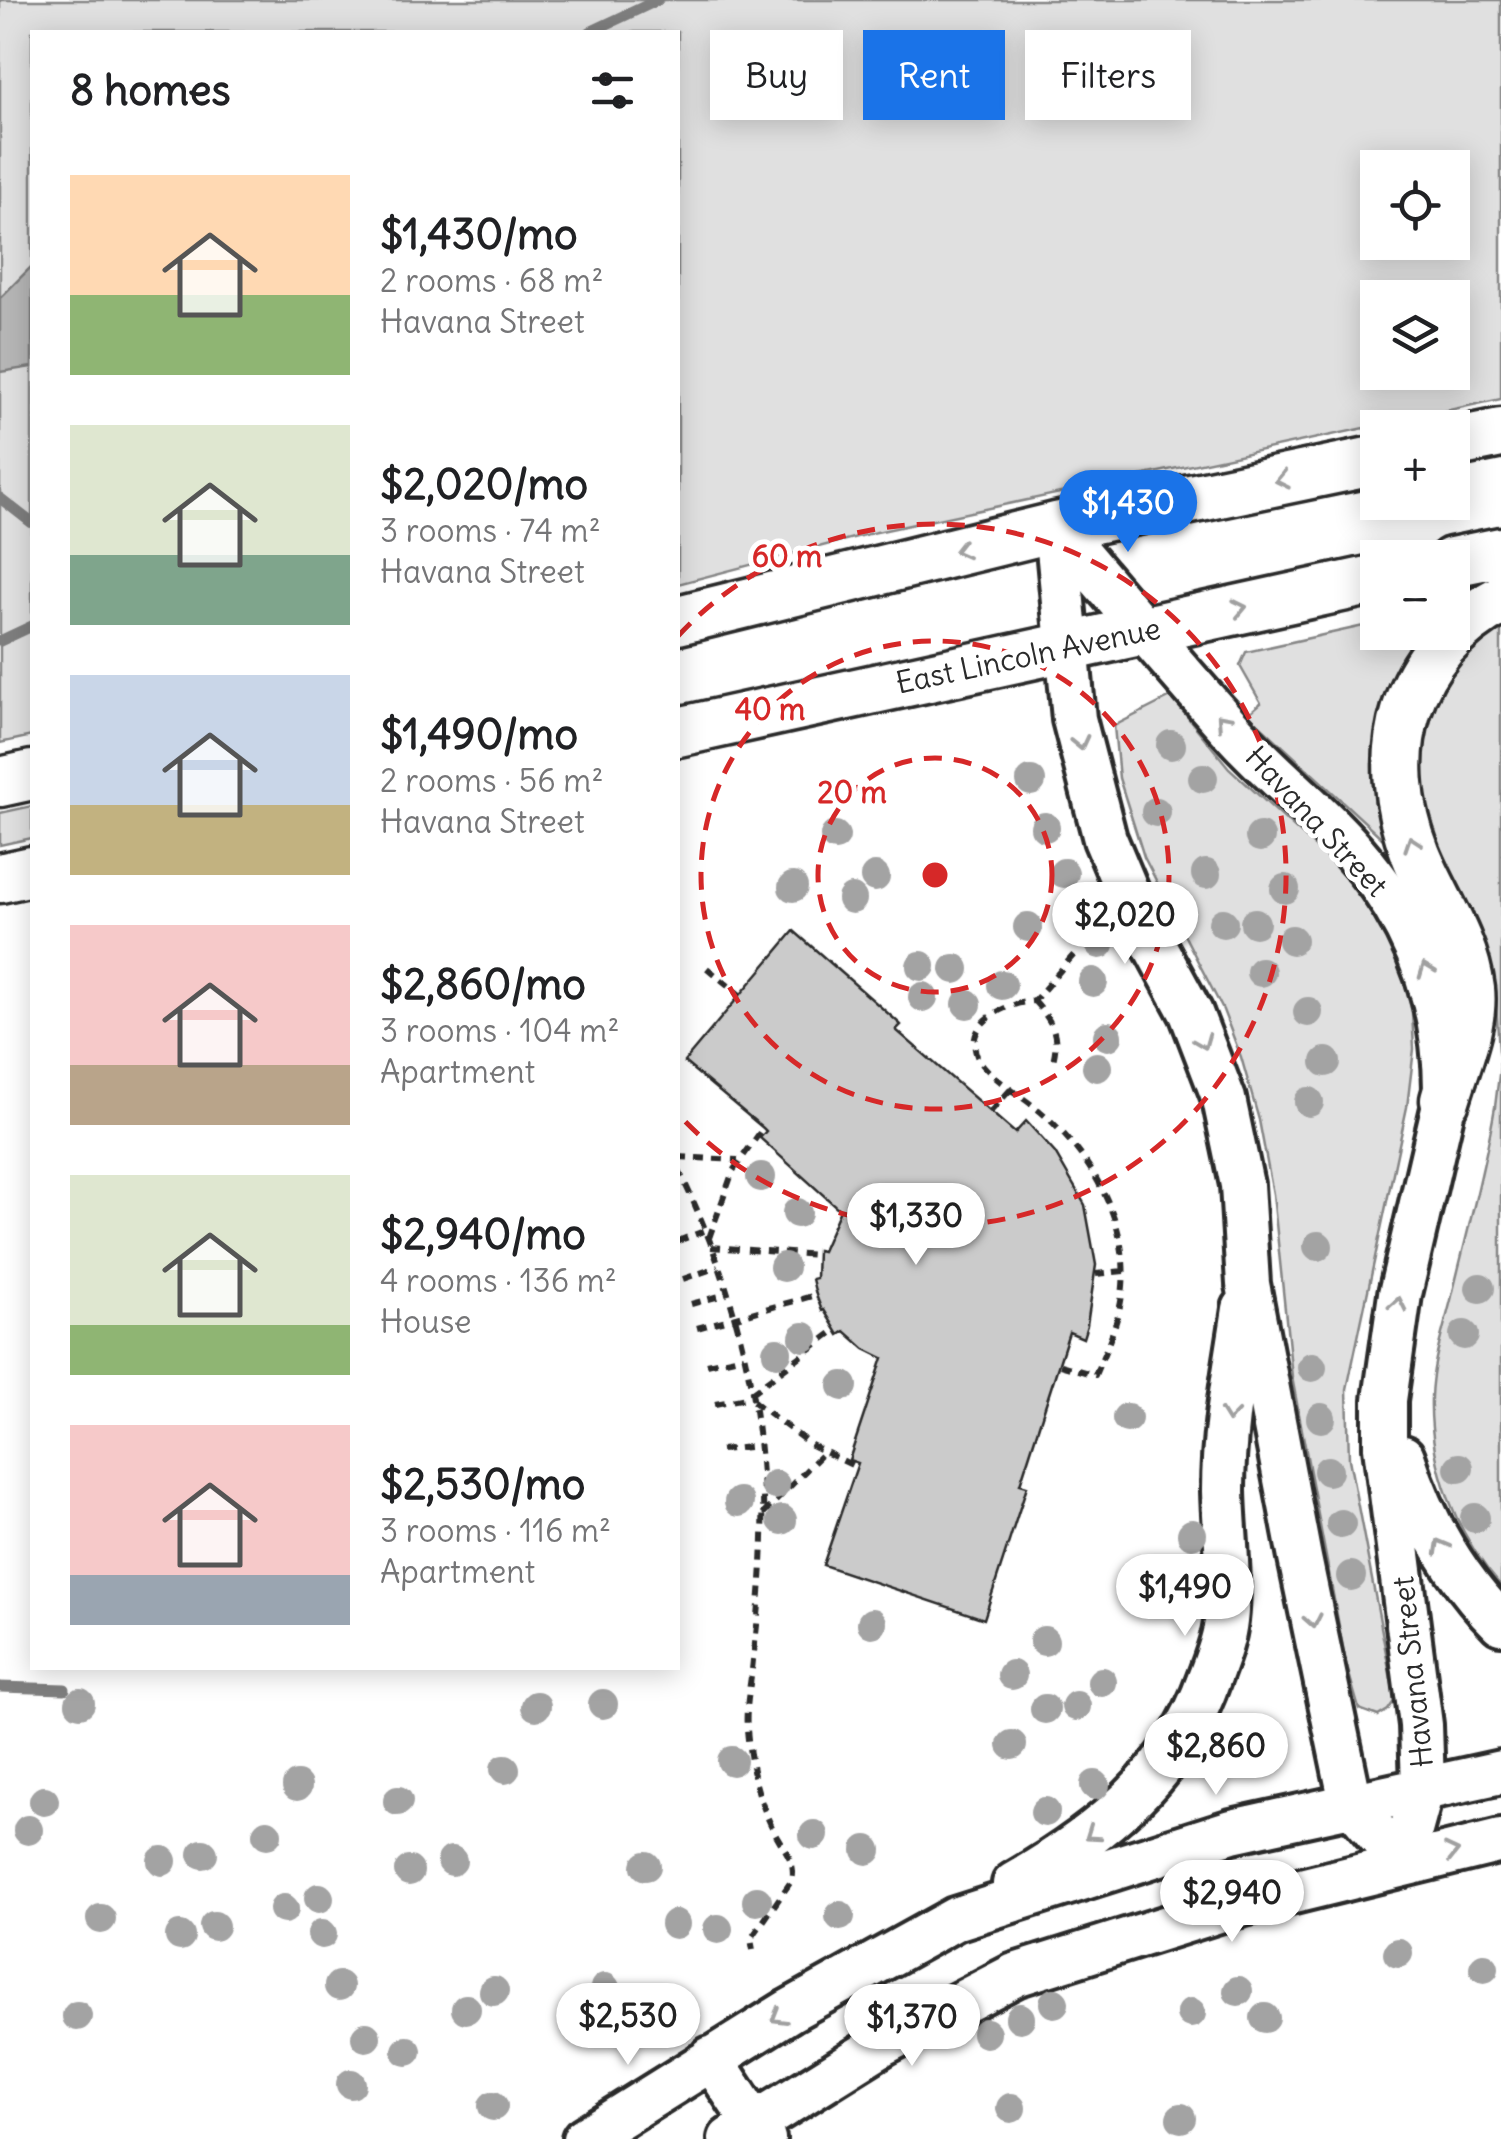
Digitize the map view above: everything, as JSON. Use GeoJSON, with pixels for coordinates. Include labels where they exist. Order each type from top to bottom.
{"type":"FeatureCollection","features":[{"type":"Feature","properties":{"kind":"main road"},"geometry":{"type":"LineString","coordinates":[[1470,439],[1501,433]]}},
{"type":"Feature","properties":{"kind":"main road"},"geometry":{"type":"LineString","coordinates":[[680,620],[1056,527],[1360,464]]}},
{"type":"Feature","properties":{"kind":"main road"},"geometry":{"type":"LineString","coordinates":[[1056,527],[1074,720],[1105,838],[1134,908],[1191,1013],[1224,1100],[1242,1185],[1248,1284],[1351,1802],[1402,1864]]}},
{"type":"Feature","properties":{"kind":"main road","name":"Havana Street"},"geometry":{"type":"LineString","coordinates":[[1056,527],[1241,740],[1344,841],[1391,899],[1416,946],[1438,1006],[1445,1054],[1445,1100],[1397,1308],[1385,1400],[1389,1478],[1420,1704],[1423,1788],[1402,1864]]}},
{"type":"Feature","properties":{"kind":"main road"},"geometry":{"type":"LineString","coordinates":[[1470,558],[1501,552]]}},
{"type":"Feature","properties":{"kind":"main road","name":"East Lincoln Avenue"},"geometry":{"type":"LineString","coordinates":[[680,732],[1360,582]]}},
{"type":"Feature","properties":{"kind":"main road"},"geometry":{"type":"LineString","coordinates":[[1445,1100],[1472,1010],[1471,994],[1453,929],[1418,858],[1405,820],[1399,789],[1399,748],[1411,696],[1435,652],[1474,615],[1501,600]]}},
{"type":"Feature","properties":{"kind":"main road"},"geometry":{"type":"LineString","coordinates":[[0,782],[30,774]]}},
{"type":"Feature","properties":{"kind":"main road"},"geometry":{"type":"LineString","coordinates":[[0,878],[30,871]]}},
{"type":"Feature","properties":{"kind":"main road"},"geometry":{"type":"LineString","coordinates":[[584,2139],[711,2058],[864,1967],[955,1919],[1098,1831],[1129,1804],[1175,1748],[1204,1694],[1226,1625],[1229,1578],[1223,1493],[1225,1458],[1248,1284]]}},
{"type":"Feature","properties":{"kind":"main road"},"geometry":{"type":"LineString","coordinates":[[1385,1400],[1409,1476],[1431,1528],[1462,1580],[1501,1622]]}},
{"type":"Feature","properties":{"kind":"main road"},"geometry":{"type":"LineString","coordinates":[[955,1919],[1195,1841],[1351,1802],[1501,1772]]}},
{"type":"Feature","properties":{"kind":"main road"},"geometry":{"type":"LineString","coordinates":[[711,2058],[749,2134],[900,2034],[1014,1975],[1228,1908],[1501,1841]]}},
{"type":"Feature","properties":{"kind":"path"},"geometry":{"type":"LineString","coordinates":[[1060,1365],[1095,1376],[1115,1328],[1124,1271],[1118,1232],[1090,1167],[1072,1142],[978,1058],[978,1033],[985,1019],[997,1012],[1018,1002],[1034,1001],[1077,952]]}},
{"type":"Feature","properties":{"kind":"path"},"geometry":{"type":"LineString","coordinates":[[708,968],[740,995]]}},
{"type":"Feature","properties":{"kind":"path"},"geometry":{"type":"LineString","coordinates":[[1034,1001],[1054,1025],[1053,1061]]}},
{"type":"Feature","properties":{"kind":"path"},"geometry":{"type":"LineString","coordinates":[[991,1111],[1012,1088]]}},
{"type":"Feature","properties":{"kind":"path"},"geometry":{"type":"LineString","coordinates":[[710,1243],[724,1191],[738,1160],[763,1128]]}},
{"type":"Feature","properties":{"kind":"path"},"geometry":{"type":"LineString","coordinates":[[680,1157],[738,1160]]}},
{"type":"Feature","properties":{"kind":"path"},"geometry":{"type":"LineString","coordinates":[[680,1173],[710,1243],[734,1318],[759,1446],[763,1514],[746,1724],[765,1813],[794,1872],[751,1939],[753,1950]]}},
{"type":"Feature","properties":{"kind":"path"},"geometry":{"type":"LineString","coordinates":[[680,1199],[690,1195]]}},
{"type":"Feature","properties":{"kind":"path"},"geometry":{"type":"LineString","coordinates":[[680,1240],[704,1230]]}},
{"type":"Feature","properties":{"kind":"path"},"geometry":{"type":"LineString","coordinates":[[710,1243],[817,1255]]}},
{"type":"Feature","properties":{"kind":"path"},"geometry":{"type":"LineString","coordinates":[[684,1279],[718,1268]]}},
{"type":"Feature","properties":{"kind":"path"},"geometry":{"type":"LineString","coordinates":[[1096,1274],[1124,1271]]}},
{"type":"Feature","properties":{"kind":"path"},"geometry":{"type":"LineString","coordinates":[[691,1304],[727,1294]]}},
{"type":"Feature","properties":{"kind":"path"},"geometry":{"type":"LineString","coordinates":[[697,1328],[816,1294]]}},
{"type":"Feature","properties":{"kind":"path"},"geometry":{"type":"LineString","coordinates":[[715,1404],[752,1397],[836,1330]]}},
{"type":"Feature","properties":{"kind":"path"},"geometry":{"type":"LineString","coordinates":[[706,1364],[744,1356]]}},
{"type":"Feature","properties":{"kind":"path"},"geometry":{"type":"LineString","coordinates":[[752,1397],[792,1432],[856,1467]]}},
{"type":"Feature","properties":{"kind":"path"},"geometry":{"type":"LineString","coordinates":[[721,1450],[759,1446]]}},
{"type":"Feature","properties":{"kind":"path"},"geometry":{"type":"LineString","coordinates":[[763,1514],[824,1452]]}},
{"type":"Feature","properties":{"kind":"shaded area"},"geometry":{"type":"Polygon","coordinates":[[[0,0],[1501,0],[1501,399],[1449,410],[1360,410],[1360,429],[872,533],[680,583],[680,30],[30,30],[30,736],[0,743],[0,0]]]}},
{"type":"Feature","properties":{"kind":"shaded area"},"geometry":{"type":"Polygon","coordinates":[[[30,268],[30,367],[0,372],[0,298],[30,268]]]}},
{"type":"Feature","properties":{"kind":"shaded area"},"geometry":{"type":"Polygon","coordinates":[[[1501,616],[1501,1586],[1471,1545],[1448,1498],[1435,1448],[1431,1397],[1436,1360],[1495,1107],[1500,1067],[1495,987],[1470,908],[1434,843],[1417,777],[1433,692],[1501,616]]]}},
{"type":"Feature","properties":{"kind":"shaded area"},"geometry":{"type":"Polygon","coordinates":[[[1360,627],[1360,650],[1423,650],[1383,839],[1248,714],[1261,703],[1240,666],[1246,652],[1360,627]]]}},
{"type":"Feature","properties":{"kind":"shaded area"},"geometry":{"type":"Polygon","coordinates":[[[1171,697],[1229,768],[1349,878],[1381,921],[1400,966],[1412,1012],[1414,1049],[1407,1107],[1347,1389],[1349,1459],[1395,1700],[1378,1716],[1359,1709],[1346,1663],[1292,1377],[1273,1194],[1259,1120],[1223,1010],[1144,857],[1119,778],[1114,726],[1171,697]]]}},
{"type":"Feature","properties":{"kind":"shaded area"},"geometry":{"type":"Polygon","coordinates":[[[30,806],[30,838],[0,845],[0,813],[30,806]]]}},
{"type":"Feature","properties":{"kind":"building"},"geometry":{"type":"Polygon","coordinates":[[[794,931],[899,1023],[896,1030],[1015,1133],[1026,1121],[1055,1153],[1085,1205],[1096,1265],[1087,1325],[1083,1338],[1069,1332],[1020,1484],[1027,1486],[984,1619],[823,1565],[858,1463],[849,1460],[883,1358],[865,1349],[845,1331],[839,1335],[816,1295],[812,1279],[816,1278],[817,1250],[822,1251],[840,1210],[760,1138],[766,1131],[763,1128],[684,1062],[794,931]]]}},
{"type":"Feature","properties":{"kind":"waterway"},"geometry":{"type":"LineString","coordinates":[[594,30],[658,0]]}},
{"type":"Feature","properties":{"kind":"waterway"},"geometry":{"type":"LineString","coordinates":[[0,498],[30,521]]}},
{"type":"Feature","properties":{"kind":"waterway"},"geometry":{"type":"LineString","coordinates":[[0,641],[30,627]]}},
{"type":"Feature","properties":{"kind":"waterway"},"geometry":{"type":"LineString","coordinates":[[0,1687],[65,1689]]}}]}
